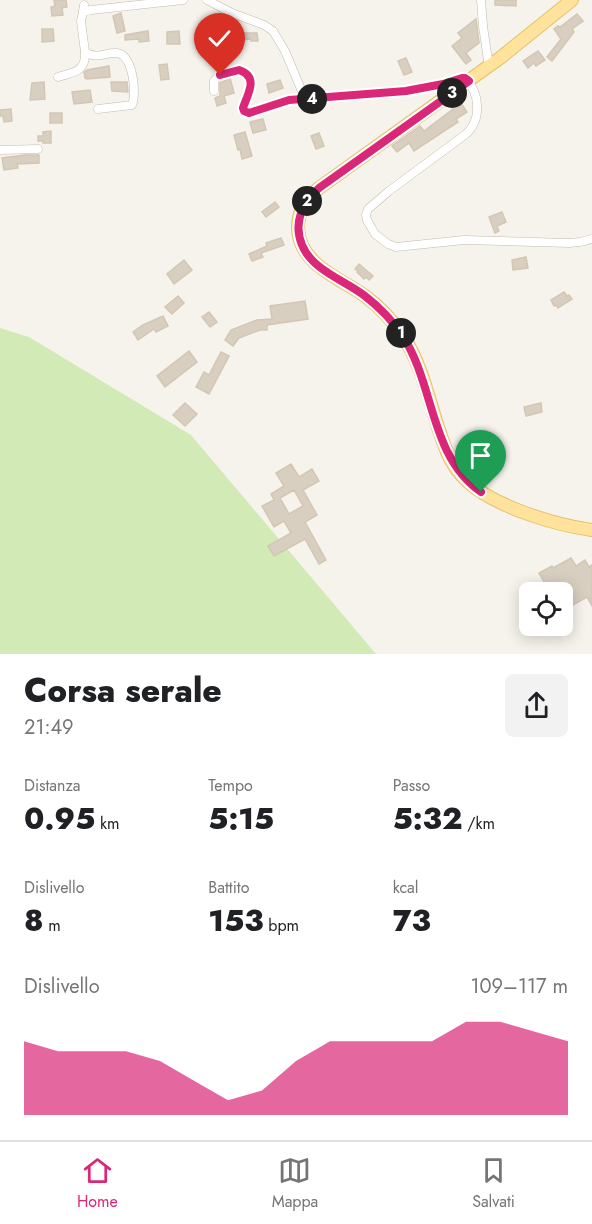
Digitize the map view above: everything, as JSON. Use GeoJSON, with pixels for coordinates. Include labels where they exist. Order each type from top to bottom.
{"type":"FeatureCollection","features":[{"type":"Feature","properties":{"kind":"main road"},"geometry":{"type":"LineString","coordinates":[[570,2],[489,67],[316,190],[306,201],[300,213],[298,226],[299,237],[304,249],[313,261],[374,303],[401,334],[417,362],[447,452],[453,465],[465,480],[484,494],[506,505],[554,522],[592,530]]}},
{"type":"Feature","properties":{"kind":"street"},"geometry":{"type":"LineString","coordinates":[[58,77],[82,67],[85,52],[81,21],[85,7],[183,0]]}},
{"type":"Feature","properties":{"kind":"street"},"geometry":{"type":"LineString","coordinates":[[207,0],[273,31],[284,48],[301,89],[309,99]]}},
{"type":"Feature","properties":{"kind":"street"},"geometry":{"type":"LineString","coordinates":[[481,0],[489,67]]}},
{"type":"Feature","properties":{"kind":"street"},"geometry":{"type":"LineString","coordinates":[[485,44],[500,58]]}},
{"type":"Feature","properties":{"kind":"street"},"geometry":{"type":"LineString","coordinates":[[85,52],[94,56],[121,54],[128,62],[132,73],[133,104],[98,109]]}},
{"type":"Feature","properties":{"kind":"street"},"geometry":{"type":"LineString","coordinates":[[214,91],[213,84],[216,77],[239,70],[246,74],[250,82],[250,92],[243,108],[246,112],[254,112],[289,100],[406,91],[465,78],[474,89],[477,100],[476,119],[472,129],[388,191],[371,207],[366,216],[371,230],[382,241],[396,247],[459,240],[569,243],[592,239]]}},
{"type":"Feature","properties":{"kind":"street"},"geometry":{"type":"LineString","coordinates":[[0,150],[38,149]]}},
{"type":"Feature","properties":{"kind":"green space"},"geometry":{"type":"Polygon","coordinates":[[[0,328],[29,337],[191,435],[376,654],[0,654],[0,328]]]}},
{"type":"Feature","properties":{"kind":"building"},"geometry":{"type":"Polygon","coordinates":[[[54,0],[66,0],[67,7],[62,8],[63,15],[52,16],[51,7],[55,6],[54,0]]]}},
{"type":"Feature","properties":{"kind":"building"},"geometry":{"type":"Polygon","coordinates":[[[495,0],[516,0],[516,6],[495,5],[495,0]]]}},
{"type":"Feature","properties":{"kind":"building"},"geometry":{"type":"Polygon","coordinates":[[[121,13],[125,31],[117,33],[113,16],[121,13]]]}},
{"type":"Feature","properties":{"kind":"building"},"geometry":{"type":"Polygon","coordinates":[[[577,14],[583,21],[572,29],[574,32],[552,61],[547,57],[561,39],[554,29],[577,14]]]}},
{"type":"Feature","properties":{"kind":"building"},"geometry":{"type":"Polygon","coordinates":[[[476,19],[479,43],[466,53],[471,60],[466,64],[452,46],[462,38],[458,33],[476,19]]]}},
{"type":"Feature","properties":{"kind":"building"},"geometry":{"type":"Polygon","coordinates":[[[42,29],[53,29],[54,41],[42,42],[42,29]]]}},
{"type":"Feature","properties":{"kind":"building"},"geometry":{"type":"Polygon","coordinates":[[[148,31],[149,41],[125,40],[125,35],[148,31]]]}},
{"type":"Feature","properties":{"kind":"building"},"geometry":{"type":"Polygon","coordinates":[[[179,31],[180,44],[167,44],[167,32],[179,31]]]}},
{"type":"Feature","properties":{"kind":"building"},"geometry":{"type":"Polygon","coordinates":[[[232,33],[257,33],[258,41],[251,41],[251,39],[233,41],[232,33]]]}},
{"type":"Feature","properties":{"kind":"building"},"geometry":{"type":"Polygon","coordinates":[[[214,39],[216,55],[205,57],[202,41],[214,39]]]}},
{"type":"Feature","properties":{"kind":"building"},"geometry":{"type":"Polygon","coordinates":[[[538,51],[545,60],[536,66],[534,63],[528,68],[523,61],[538,51]]]}},
{"type":"Feature","properties":{"kind":"building"},"geometry":{"type":"Polygon","coordinates":[[[406,58],[412,72],[404,75],[398,61],[406,58]]]}},
{"type":"Feature","properties":{"kind":"building"},"geometry":{"type":"Polygon","coordinates":[[[167,64],[169,79],[161,80],[159,65],[167,64]]]}},
{"type":"Feature","properties":{"kind":"building"},"geometry":{"type":"Polygon","coordinates":[[[109,66],[110,77],[85,78],[84,72],[87,70],[109,66]]]}},
{"type":"Feature","properties":{"kind":"building"},"geometry":{"type":"Polygon","coordinates":[[[230,78],[234,93],[224,96],[226,103],[217,106],[215,98],[220,96],[220,83],[230,78]]]}},
{"type":"Feature","properties":{"kind":"building"},"geometry":{"type":"Polygon","coordinates":[[[280,80],[283,88],[269,93],[267,84],[280,80]]]}},
{"type":"Feature","properties":{"kind":"building"},"geometry":{"type":"Polygon","coordinates":[[[44,82],[45,99],[30,100],[32,83],[44,82]]]}},
{"type":"Feature","properties":{"kind":"building"},"geometry":{"type":"Polygon","coordinates":[[[111,82],[127,82],[128,92],[112,91],[111,82]]]}},
{"type":"Feature","properties":{"kind":"building"},"geometry":{"type":"Polygon","coordinates":[[[90,90],[92,102],[74,104],[72,92],[90,90]]]}},
{"type":"Feature","properties":{"kind":"building"},"geometry":{"type":"Polygon","coordinates":[[[461,103],[467,112],[456,119],[458,122],[414,151],[409,143],[397,152],[392,146],[420,126],[424,131],[461,103]]]}},
{"type":"Feature","properties":{"kind":"building"},"geometry":{"type":"Polygon","coordinates":[[[11,109],[12,121],[4,122],[3,116],[0,116],[0,110],[11,109]]]}},
{"type":"Feature","properties":{"kind":"building"},"geometry":{"type":"Polygon","coordinates":[[[50,113],[62,113],[62,123],[50,123],[50,113]]]}},
{"type":"Feature","properties":{"kind":"building"},"geometry":{"type":"Polygon","coordinates":[[[263,119],[266,130],[253,133],[250,122],[263,119]]]}},
{"type":"Feature","properties":{"kind":"building"},"geometry":{"type":"Polygon","coordinates":[[[51,131],[51,143],[38,141],[38,136],[43,136],[43,132],[51,131]]]}},
{"type":"Feature","properties":{"kind":"building"},"geometry":{"type":"Polygon","coordinates":[[[245,132],[252,156],[242,159],[234,135],[245,132]]]}},
{"type":"Feature","properties":{"kind":"building"},"geometry":{"type":"Polygon","coordinates":[[[319,133],[324,146],[316,149],[311,136],[319,133]]]}},
{"type":"Feature","properties":{"kind":"building"},"geometry":{"type":"Polygon","coordinates":[[[39,155],[39,163],[17,164],[18,168],[4,170],[2,158],[39,155]]]}},
{"type":"Feature","properties":{"kind":"building"},"geometry":{"type":"Polygon","coordinates":[[[275,202],[279,207],[266,217],[262,212],[275,202]]]}},
{"type":"Feature","properties":{"kind":"building"},"geometry":{"type":"Polygon","coordinates":[[[502,212],[506,222],[497,226],[499,231],[495,233],[489,217],[502,212]]]}},
{"type":"Feature","properties":{"kind":"building"},"geometry":{"type":"Polygon","coordinates":[[[281,238],[284,245],[261,253],[263,257],[252,261],[249,254],[267,246],[266,243],[281,238]]]}},
{"type":"Feature","properties":{"kind":"building"},"geometry":{"type":"Polygon","coordinates":[[[526,257],[528,268],[513,270],[512,260],[526,257]]]}},
{"type":"Feature","properties":{"kind":"building"},"geometry":{"type":"Polygon","coordinates":[[[184,260],[192,270],[174,284],[167,274],[184,260]]]}},
{"type":"Feature","properties":{"kind":"building"},"geometry":{"type":"Polygon","coordinates":[[[359,264],[373,276],[369,280],[366,277],[364,279],[355,269],[359,264]]]}},
{"type":"Feature","properties":{"kind":"building"},"geometry":{"type":"Polygon","coordinates":[[[564,292],[572,299],[558,308],[554,306],[551,300],[564,292]]]}},
{"type":"Feature","properties":{"kind":"building"},"geometry":{"type":"Polygon","coordinates":[[[178,296],[184,303],[172,314],[165,307],[178,296]]]}},
{"type":"Feature","properties":{"kind":"building"},"geometry":{"type":"Polygon","coordinates":[[[305,301],[308,319],[267,325],[267,330],[260,330],[239,338],[233,346],[225,340],[231,330],[257,320],[272,319],[270,306],[305,301]]]}},
{"type":"Feature","properties":{"kind":"building"},"geometry":{"type":"Polygon","coordinates":[[[209,312],[217,322],[210,327],[202,317],[209,312]]]}},
{"type":"Feature","properties":{"kind":"building"},"geometry":{"type":"Polygon","coordinates":[[[163,316],[168,326],[156,332],[154,329],[138,340],[133,332],[163,316]]]}},
{"type":"Feature","properties":{"kind":"building"},"geometry":{"type":"Polygon","coordinates":[[[189,351],[197,362],[165,387],[157,376],[189,351]]]}},
{"type":"Feature","properties":{"kind":"building"},"geometry":{"type":"Polygon","coordinates":[[[221,352],[229,356],[209,394],[196,387],[204,372],[209,375],[221,352]]]}},
{"type":"Feature","properties":{"kind":"building"},"geometry":{"type":"Polygon","coordinates":[[[185,403],[197,414],[185,426],[173,415],[185,403]]]}},
{"type":"Feature","properties":{"kind":"building"},"geometry":{"type":"Polygon","coordinates":[[[541,403],[542,412],[526,416],[524,407],[541,403]]]}},
{"type":"Feature","properties":{"kind":"building"},"geometry":{"type":"Polygon","coordinates":[[[291,464],[299,477],[312,469],[319,481],[303,490],[317,515],[305,522],[326,560],[319,564],[305,539],[274,556],[268,546],[291,533],[284,521],[274,527],[262,506],[274,500],[271,494],[284,486],[276,473],[291,464]],[[294,490],[280,498],[289,514],[303,506],[294,490]]]}},
{"type":"Feature","properties":{"kind":"building"},"geometry":{"type":"Polygon","coordinates":[[[571,558],[576,566],[585,560],[589,567],[592,565],[592,606],[587,597],[573,605],[573,582],[544,582],[539,573],[552,566],[553,568],[571,558]]]}},
{"type":"Feature","properties":{"kind":"route"},"geometry":{"type":"LineString","coordinates":[[220,75],[239,70],[246,74],[250,88],[243,108],[247,113],[289,100],[406,91],[462,78],[469,81],[319,188],[303,207],[298,229],[301,243],[310,259],[374,303],[401,334],[417,362],[450,459],[465,480],[481,492]]}}]}
